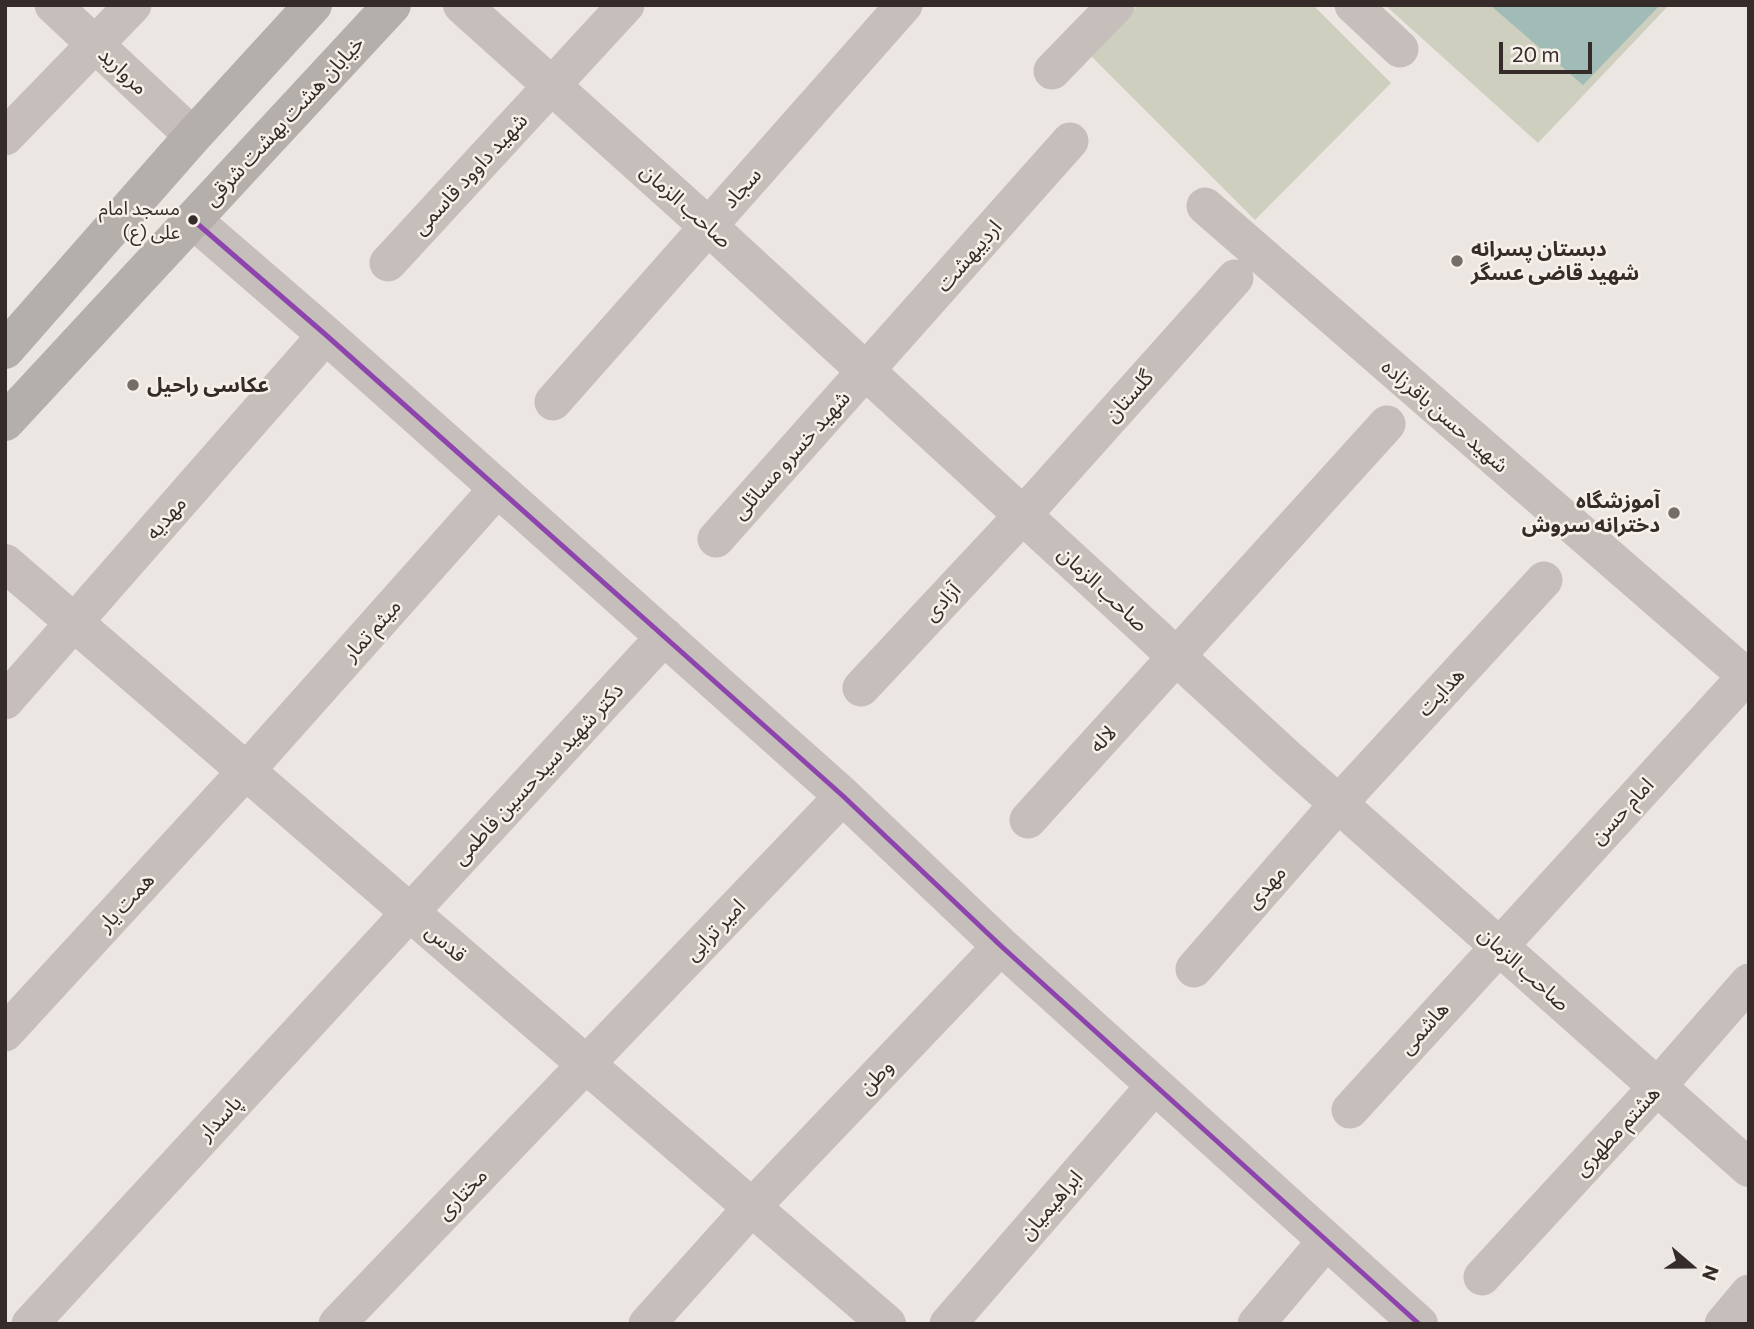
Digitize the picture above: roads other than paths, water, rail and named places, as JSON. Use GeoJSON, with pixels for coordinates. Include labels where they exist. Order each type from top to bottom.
{"type":"FeatureCollection","features":[{"type":"Feature","properties":{"kind":"main road","name":"خیابان هشت بهشت شرقی"},"geometry":{"type":"LineString","coordinates":[[5,422],[392,5]]}},
{"type":"Feature","properties":{"kind":"main road"},"geometry":{"type":"LineString","coordinates":[[5,350],[193,136],[313,6],[352,49]]}},
{"type":"Feature","properties":{"kind":"street","name":"مروارید"},"geometry":{"type":"LineString","coordinates":[[53,5],[193,136]]}},
{"type":"Feature","properties":{"kind":"street"},"geometry":{"type":"LineString","coordinates":[[5,137],[133,5]]}},
{"type":"Feature","properties":{"kind":"street","name":"صاحب الزمان"},"geometry":{"type":"LineString","coordinates":[[462,5],[708,226],[1338,804],[1749,1168]]}},
{"type":"Feature","properties":{"kind":"street","name":"شهید داوود قاسمی"},"geometry":{"type":"LineString","coordinates":[[388,263],[626,5]]}},
{"type":"Feature","properties":{"kind":"street","name":"سجاد"},"geometry":{"type":"LineString","coordinates":[[553,402],[904,5]]}},
{"type":"Feature","properties":{"kind":"street"},"geometry":{"type":"LineString","coordinates":[[1052,71],[1116,5]]}},
{"type":"Feature","properties":{"kind":"street"},"geometry":{"type":"LineString","coordinates":[[1353,5],[1400,48]]}},
{"type":"Feature","properties":{"kind":"street","name":"اردیبهشت"},"geometry":{"type":"LineString","coordinates":[[867,372],[1070,141]]}},
{"type":"Feature","properties":{"kind":"street","name":"شهید حسن باقرزاده"},"geometry":{"type":"LineString","coordinates":[[1205,206],[1748,674]]}},
{"type":"Feature","properties":{"kind":"street"},"geometry":{"type":"LineString","coordinates":[[193,220],[327,335],[844,796],[1001,946],[1419,1324]]}},
{"type":"Feature","properties":{"kind":"street","name":"گلستان"},"geometry":{"type":"LineString","coordinates":[[1023,515],[1235,278]]}},
{"type":"Feature","properties":{"kind":"street","name":"مهدیه"},"geometry":{"type":"LineString","coordinates":[[5,701],[327,335]]}},
{"type":"Feature","properties":{"kind":"street","name":"شهید خسرو مسائلی"},"geometry":{"type":"LineString","coordinates":[[716,539],[867,372]]}},
{"type":"Feature","properties":{"kind":"street","name":"لاله"},"geometry":{"type":"LineString","coordinates":[[1028,820],[1178,658],[1387,424]]}},
{"type":"Feature","properties":{"kind":"street","name":"میثم تمار"},"geometry":{"type":"LineString","coordinates":[[246,771],[498,488]]}},
{"type":"Feature","properties":{"kind":"street","name":"آزادی"},"geometry":{"type":"LineString","coordinates":[[861,688],[1023,515]]}},
{"type":"Feature","properties":{"kind":"street","name":"قدس"},"geometry":{"type":"LineString","coordinates":[[5,563],[887,1324]]}},
{"type":"Feature","properties":{"kind":"street","name":"هدایت"},"geometry":{"type":"LineString","coordinates":[[1338,804],[1544,580]]}},
{"type":"Feature","properties":{"kind":"street","name":"دکتر شهید سیدحسین فاطمی"},"geometry":{"type":"LineString","coordinates":[[411,913],[664,636]]}},
{"type":"Feature","properties":{"kind":"street","name":"امام حسن"},"geometry":{"type":"LineString","coordinates":[[1498,946],[1748,674]]}},
{"type":"Feature","properties":{"kind":"street","name":"همت یار"},"geometry":{"type":"LineString","coordinates":[[5,1033],[246,771]]}},
{"type":"Feature","properties":{"kind":"street","name":"امیر ترابی"},"geometry":{"type":"LineString","coordinates":[[587,1065],[844,796]]}},
{"type":"Feature","properties":{"kind":"street","name":"مهدی"},"geometry":{"type":"LineString","coordinates":[[1195,970],[1338,804]]}},
{"type":"Feature","properties":{"kind":"street","name":"پاسدار"},"geometry":{"type":"LineString","coordinates":[[30,1324],[411,913]]}},
{"type":"Feature","properties":{"kind":"street","name":"وطن"},"geometry":{"type":"LineString","coordinates":[[647,1324],[752,1207],[1001,946]]}},
{"type":"Feature","properties":{"kind":"street","name":"هاشمی"},"geometry":{"type":"LineString","coordinates":[[1350,1110],[1498,946]]}},
{"type":"Feature","properties":{"kind":"street","name":"هشتم مطهری"},"geometry":{"type":"LineString","coordinates":[[1482,1277],[1657,1087],[1749,982]]}},
{"type":"Feature","properties":{"kind":"street","name":"مختاری"},"geometry":{"type":"LineString","coordinates":[[337,1324],[587,1065]]}},
{"type":"Feature","properties":{"kind":"street","name":"ابراهیمیان"},"geometry":{"type":"LineString","coordinates":[[948,1324],[1154,1085]]}},
{"type":"Feature","properties":{"kind":"street"},"geometry":{"type":"LineString","coordinates":[[1256,1324],[1326,1241]]}},
{"type":"Feature","properties":{"kind":"street"},"geometry":{"type":"LineString","coordinates":[[1723,1324],[1749,1293]]}},
{"type":"Feature","properties":{"kind":"water"},"geometry":{"type":"Polygon","coordinates":[[[1490,5],[1660,5],[1583,85],[1490,5]]]}},
{"type":"Feature","properties":{"kind":"place","name":"مسجد امام علی (ع)"},"geometry":{"type":"Point","coordinates":[193,220]}},
{"type":"Feature","properties":{"kind":"place","name":"دبستان پسرانه شهید قاضی عسگر"},"geometry":{"type":"Point","coordinates":[1457,261]}},
{"type":"Feature","properties":{"kind":"place","name":"عکاسی راحیل"},"geometry":{"type":"Point","coordinates":[133,385]}},
{"type":"Feature","properties":{"kind":"place","name":"آموزشگاه دخترانه سروش"},"geometry":{"type":"Point","coordinates":[1674,513]}}]}
